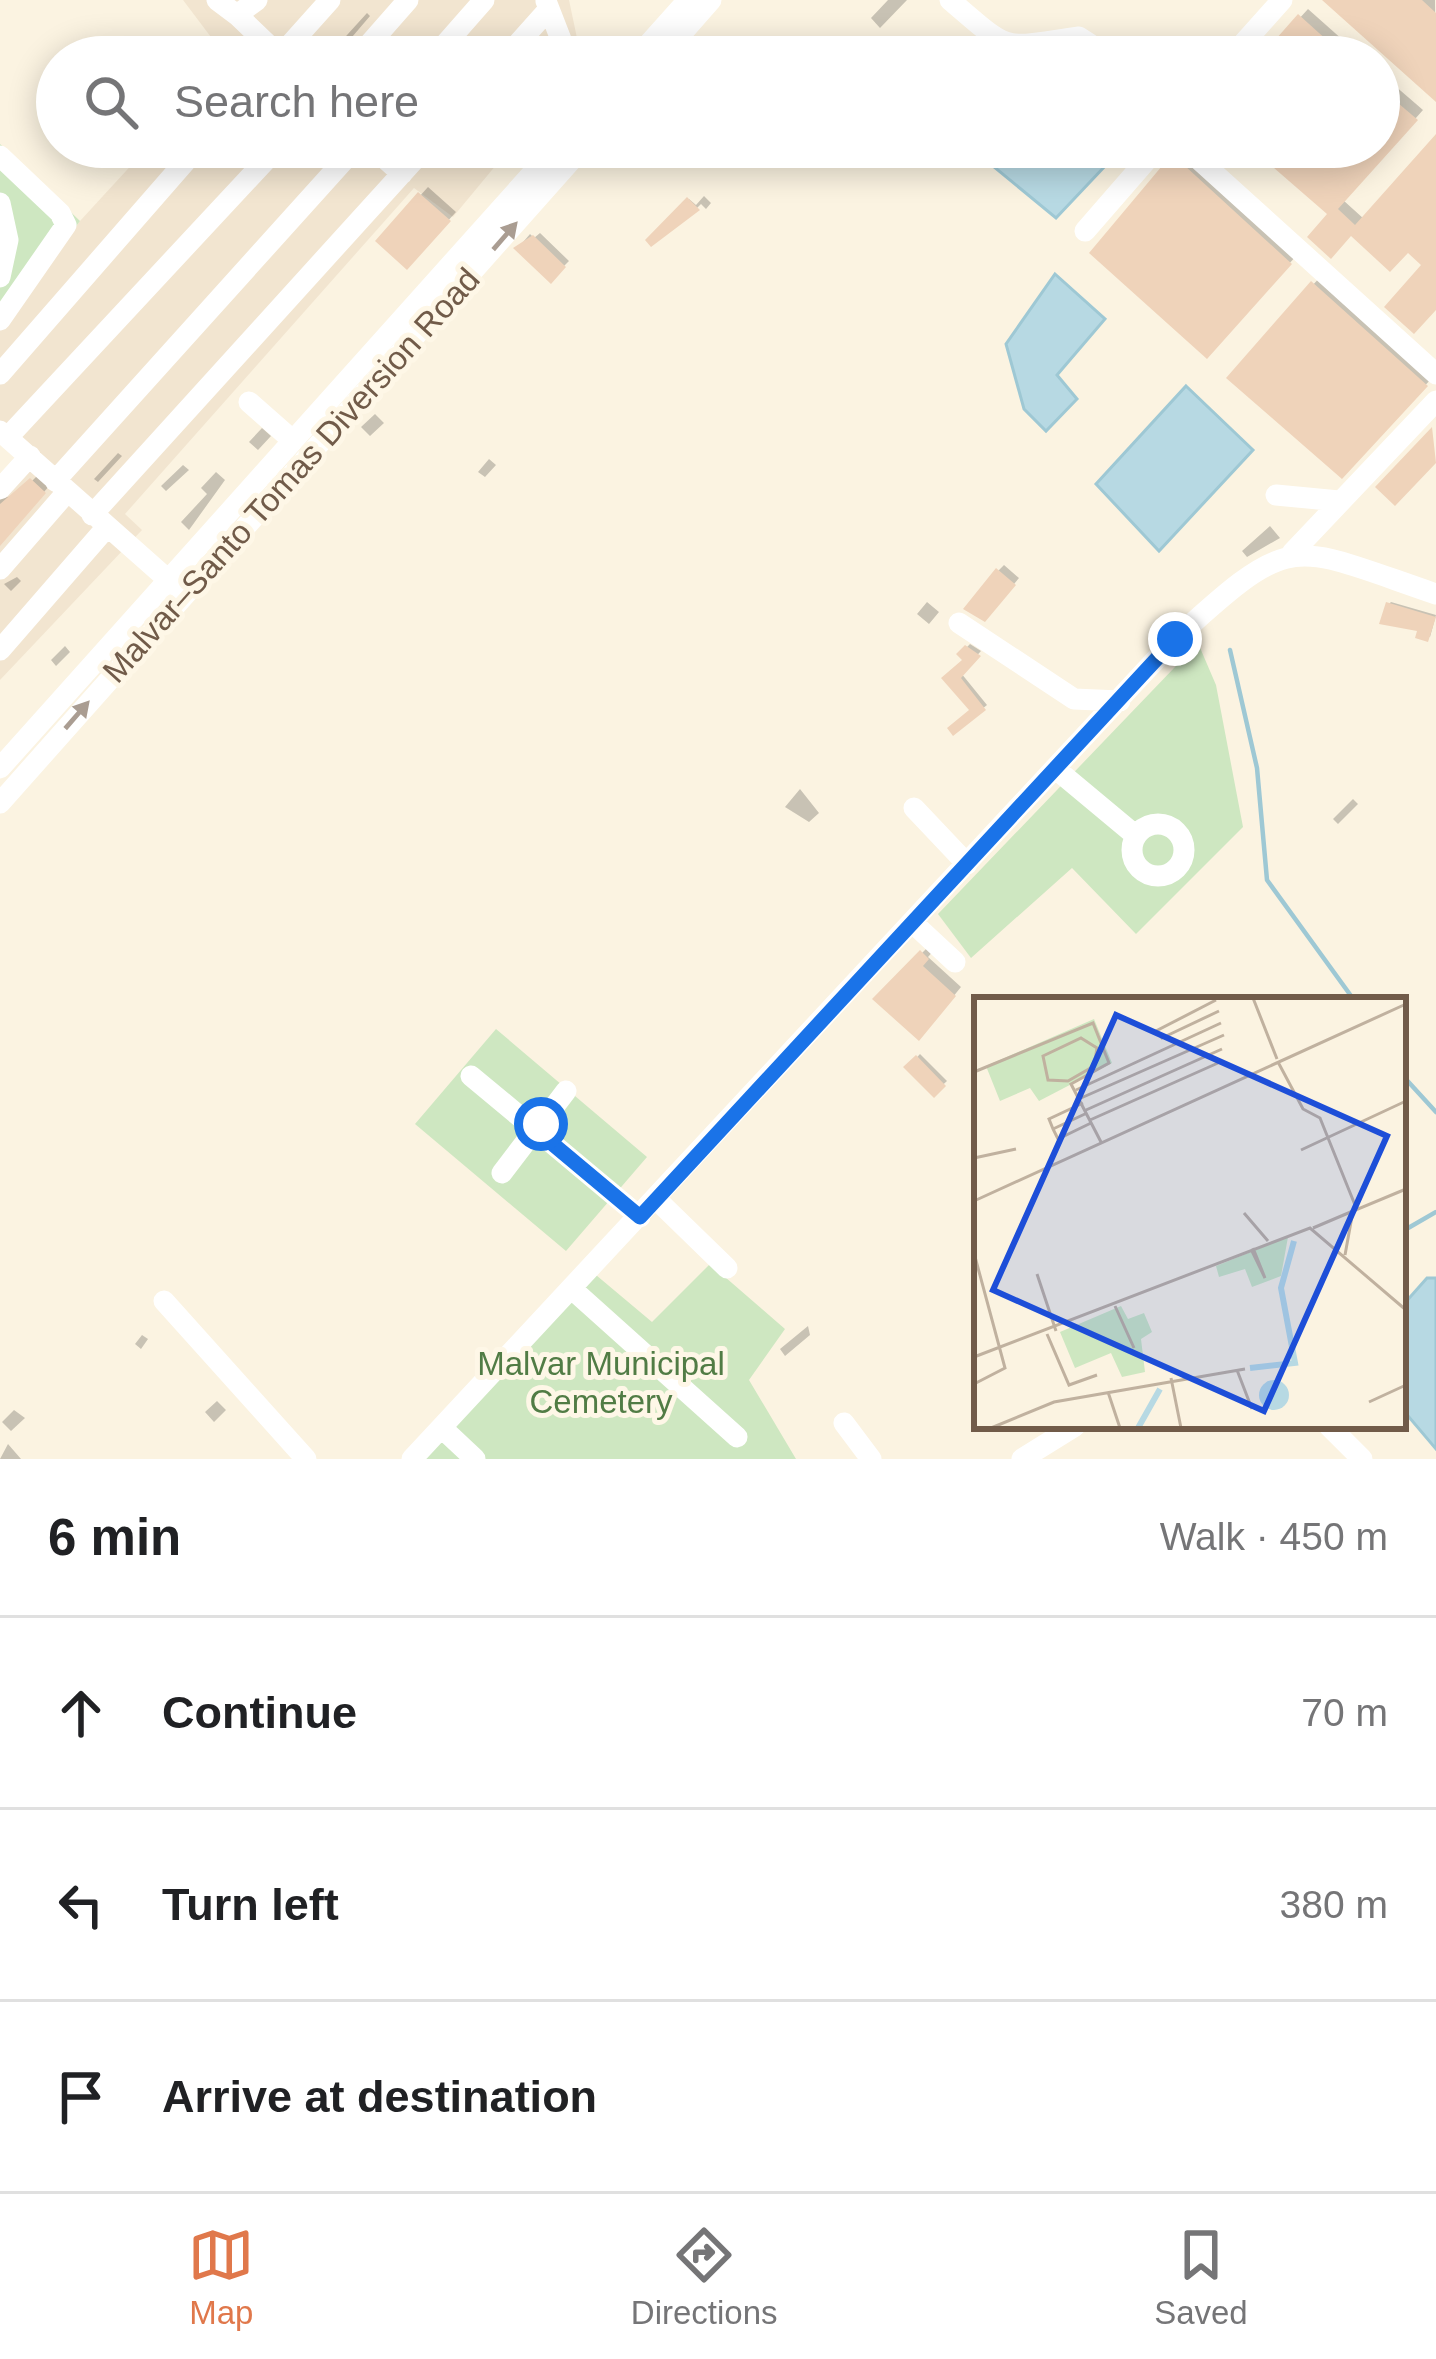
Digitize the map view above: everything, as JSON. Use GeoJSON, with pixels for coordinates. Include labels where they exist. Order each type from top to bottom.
{"type":"FeatureCollection","features":[{"type":"Feature","properties":{"kind":"street"},"geometry":{"type":"LineString","coordinates":[[218,0],[258,36]]}},
{"type":"Feature","properties":{"kind":"street"},"geometry":{"type":"LineString","coordinates":[[237,15],[257,0]]}},
{"type":"Feature","properties":{"kind":"street"},"geometry":{"type":"LineString","coordinates":[[298,36],[330,0]]}},
{"type":"Feature","properties":{"kind":"street"},"geometry":{"type":"LineString","coordinates":[[377,36],[409,0]]}},
{"type":"Feature","properties":{"kind":"street"},"geometry":{"type":"LineString","coordinates":[[452,36],[484,0]]}},
{"type":"Feature","properties":{"kind":"street"},"geometry":{"type":"LineString","coordinates":[[656,36],[688,0]]}},
{"type":"Feature","properties":{"kind":"street"},"geometry":{"type":"LineString","coordinates":[[679,36],[711,0]]}},
{"type":"Feature","properties":{"kind":"street"},"geometry":{"type":"LineString","coordinates":[[950,0],[997,36]]}},
{"type":"Feature","properties":{"kind":"street"},"geometry":{"type":"LineString","coordinates":[[1250,36],[1282,0]]}},
{"type":"Feature","properties":{"kind":"street"},"geometry":{"type":"LineString","coordinates":[[523,36],[547,5],[559,36]]}},
{"type":"Feature","properties":{"kind":"street"},"geometry":{"type":"LineString","coordinates":[[0,156],[60,213],[66,225],[0,320]]}},
{"type":"Feature","properties":{"kind":"street"},"geometry":{"type":"LineString","coordinates":[[0,374],[180,168]]}},
{"type":"Feature","properties":{"kind":"street"},"geometry":{"type":"LineString","coordinates":[[184,593],[4,434],[258,168]]}},
{"type":"Feature","properties":{"kind":"street"},"geometry":{"type":"LineString","coordinates":[[0,569],[61,487],[338,168]]}},
{"type":"Feature","properties":{"kind":"street"},"geometry":{"type":"LineString","coordinates":[[395,168],[402,174]]}},
{"type":"Feature","properties":{"kind":"street"},"geometry":{"type":"LineString","coordinates":[[0,650],[99,521],[407,168]]}},
{"type":"Feature","properties":{"kind":"street","name":"Malvar–Santo Tomas Diversion Road"},"geometry":{"type":"LineString","coordinates":[[0,768],[537,168]]}},
{"type":"Feature","properties":{"kind":"street","name":"Malvar–Santo Tomas Diversion Road"},"geometry":{"type":"LineString","coordinates":[[0,803],[565,168]]}},
{"type":"Feature","properties":{"kind":"street"},"geometry":{"type":"LineString","coordinates":[[1085,230],[1140,168]]}},
{"type":"Feature","properties":{"kind":"street"},"geometry":{"type":"LineString","coordinates":[[1208,168],[1436,374]]}},
{"type":"Feature","properties":{"kind":"street"},"geometry":{"type":"LineString","coordinates":[[0,203],[8,240],[0,277]]}},
{"type":"Feature","properties":{"kind":"street"},"geometry":{"type":"LineString","coordinates":[[412,1459],[1062,766],[1175,639],[1236,584],[1292,553],[1436,401]]}},
{"type":"Feature","properties":{"kind":"street"},"geometry":{"type":"LineString","coordinates":[[249,402],[291,439]]}},
{"type":"Feature","properties":{"kind":"street"},"geometry":{"type":"LineString","coordinates":[[0,489],[30,456]]}},
{"type":"Feature","properties":{"kind":"street"},"geometry":{"type":"LineString","coordinates":[[1276,495],[1339,502]]}},
{"type":"Feature","properties":{"kind":"street"},"geometry":{"type":"LineString","coordinates":[[1292,553],[1324,555],[1436,594]]}},
{"type":"Feature","properties":{"kind":"street"},"geometry":{"type":"LineString","coordinates":[[959,622],[1073,699],[1120,701]]}},
{"type":"Feature","properties":{"kind":"street"},"geometry":{"type":"LineString","coordinates":[[1062,766],[1138,833]]}},
{"type":"Feature","properties":{"kind":"street"},"geometry":{"type":"LineString","coordinates":[[914,808],[967,864]]}},
{"type":"Feature","properties":{"kind":"street"},"geometry":{"type":"LineString","coordinates":[[913,923],[955,962]]}},
{"type":"Feature","properties":{"kind":"street"},"geometry":{"type":"LineString","coordinates":[[471,1076],[536,1130],[727,1268]]}},
{"type":"Feature","properties":{"kind":"street"},"geometry":{"type":"LineString","coordinates":[[502,1173],[566,1091]]}},
{"type":"Feature","properties":{"kind":"street"},"geometry":{"type":"LineString","coordinates":[[572,1289],[737,1437]]}},
{"type":"Feature","properties":{"kind":"street"},"geometry":{"type":"LineString","coordinates":[[164,1301],[306,1459]]}},
{"type":"Feature","properties":{"kind":"street"},"geometry":{"type":"LineString","coordinates":[[844,1424],[872,1459]]}},
{"type":"Feature","properties":{"kind":"street"},"geometry":{"type":"LineString","coordinates":[[442,1428],[475,1459]]}},
{"type":"Feature","properties":{"kind":"street"},"geometry":{"type":"LineString","coordinates":[[1022,1459],[1070,1429]]}},
{"type":"Feature","properties":{"kind":"street"},"geometry":{"type":"LineString","coordinates":[[1332,1429],[1362,1459]]}},
{"type":"Feature","properties":{"kind":"shaded area"},"geometry":{"type":"Polygon","coordinates":[[[183,0],[569,0],[577,36],[210,36],[183,0]]]}},
{"type":"Feature","properties":{"kind":"shaded area"},"geometry":{"type":"Polygon","coordinates":[[[129,168],[494,168],[453,217],[414,188],[125,514],[142,530],[0,680],[0,478],[22,452],[0,438],[0,327],[80,221],[129,168]]]}},
{"type":"Feature","properties":{"kind":"green space"},"geometry":{"type":"Polygon","coordinates":[[[0,144],[80,221],[0,327],[0,144]]]}},
{"type":"Feature","properties":{"kind":"green space"},"geometry":{"type":"Polygon","coordinates":[[[1198,643],[1216,685],[1243,827],[1136,934],[1072,868],[971,958],[938,914],[1198,643]]]}},
{"type":"Feature","properties":{"kind":"green space"},"geometry":{"type":"Polygon","coordinates":[[[496,1029],[647,1157],[566,1251],[415,1124],[496,1029]]]}},
{"type":"Feature","properties":{"kind":"green space","name":"Malvar Municipal Cemetery"},"geometry":{"type":"Polygon","coordinates":[[[710,1264],[785,1329],[749,1380],[796,1459],[424,1459],[596,1275],[652,1322],[710,1264]]]}},
{"type":"Feature","properties":{"kind":"water"},"geometry":{"type":"Polygon","coordinates":[[[995,168],[1103,168],[1056,218],[995,168]]]}},
{"type":"Feature","properties":{"kind":"water"},"geometry":{"type":"Polygon","coordinates":[[[1055,274],[1105,319],[1057,375],[1077,399],[1046,431],[1024,409],[1006,344],[1055,274]]]}},
{"type":"Feature","properties":{"kind":"water"},"geometry":{"type":"Polygon","coordinates":[[[1186,386],[1253,450],[1159,551],[1096,484],[1186,386]]]}},
{"type":"Feature","properties":{"kind":"water"},"geometry":{"type":"Polygon","coordinates":[[[1427,1278],[1436,1278],[1436,1449],[1406,1414],[1406,1302],[1427,1278]]]}},
{"type":"Feature","properties":{"kind":"building"},"geometry":{"type":"Polygon","coordinates":[[[1322,0],[1422,0],[1436,13],[1436,102],[1400,70],[1400,36],[1362,36],[1322,0]]]}},
{"type":"Feature","properties":{"kind":"building"},"geometry":{"type":"Polygon","coordinates":[[[1298,14],[1322,36],[1279,36],[1298,14]]]}},
{"type":"Feature","properties":{"kind":"building"},"geometry":{"type":"Polygon","coordinates":[[[1400,105],[1418,120],[1400,140],[1400,105]]]}},
{"type":"Feature","properties":{"kind":"building"},"geometry":{"type":"Polygon","coordinates":[[[1436,134],[1436,310],[1414,334],[1384,307],[1421,265],[1408,253],[1390,272],[1351,236],[1331,259],[1307,237],[1327,214],[1274,168],[1375,168],[1338,209],[1355,225],[1436,134]]]}},
{"type":"Feature","properties":{"kind":"building"},"geometry":{"type":"Polygon","coordinates":[[[1160,168],[1187,168],[1292,264],[1207,359],[1089,253],[1160,168]]]}},
{"type":"Feature","properties":{"kind":"building"},"geometry":{"type":"Polygon","coordinates":[[[418,192],[451,221],[407,270],[375,241],[418,192]]]}},
{"type":"Feature","properties":{"kind":"building"},"geometry":{"type":"Polygon","coordinates":[[[687,197],[700,210],[651,247],[645,240],[687,197]]]}},
{"type":"Feature","properties":{"kind":"building"},"geometry":{"type":"Polygon","coordinates":[[[533,235],[566,267],[551,284],[513,248],[533,235]]]}},
{"type":"Feature","properties":{"kind":"building"},"geometry":{"type":"Polygon","coordinates":[[[1311,281],[1428,386],[1342,479],[1226,378],[1311,281]]]}},
{"type":"Feature","properties":{"kind":"building"},"geometry":{"type":"Polygon","coordinates":[[[1432,427],[1436,463],[1395,506],[1375,487],[1432,427]]]}},
{"type":"Feature","properties":{"kind":"building"},"geometry":{"type":"Polygon","coordinates":[[[30,478],[46,493],[0,546],[0,504],[30,478]]]}},
{"type":"Feature","properties":{"kind":"building"},"geometry":{"type":"Polygon","coordinates":[[[996,568],[1016,585],[985,622],[963,609],[996,568]]]}},
{"type":"Feature","properties":{"kind":"building"},"geometry":{"type":"Polygon","coordinates":[[[1386,602],[1436,617],[1428,642],[1415,638],[1417,631],[1379,624],[1386,602]]]}},
{"type":"Feature","properties":{"kind":"building"},"geometry":{"type":"Polygon","coordinates":[[[965,645],[981,656],[961,678],[986,710],[953,736],[947,728],[969,710],[941,678],[962,660],[956,654],[965,645]]]}},
{"type":"Feature","properties":{"kind":"building"},"geometry":{"type":"Polygon","coordinates":[[[920,950],[929,959],[923,966],[956,996],[919,1041],[872,999],[920,950]]]}},
{"type":"Feature","properties":{"kind":"building"},"geometry":{"type":"Polygon","coordinates":[[[916,1055],[946,1086],[934,1098],[903,1067],[916,1055]]]}},
{"type":"Feature","properties":{"kind":"waterway"},"geometry":{"type":"LineString","coordinates":[[1230,650],[1257,768],[1267,880],[1352,997]]}},
{"type":"Feature","properties":{"kind":"waterway"},"geometry":{"type":"LineString","coordinates":[[1406,1079],[1436,1112]]}},
{"type":"Feature","properties":{"kind":"waterway"},"geometry":{"type":"LineString","coordinates":[[1406,1229],[1436,1212]]}},
{"type":"Feature","properties":{"kind":"route"},"geometry":{"type":"LineString","coordinates":[[541,1124],[542,1135],[640,1217],[1175,639]]}}]}
